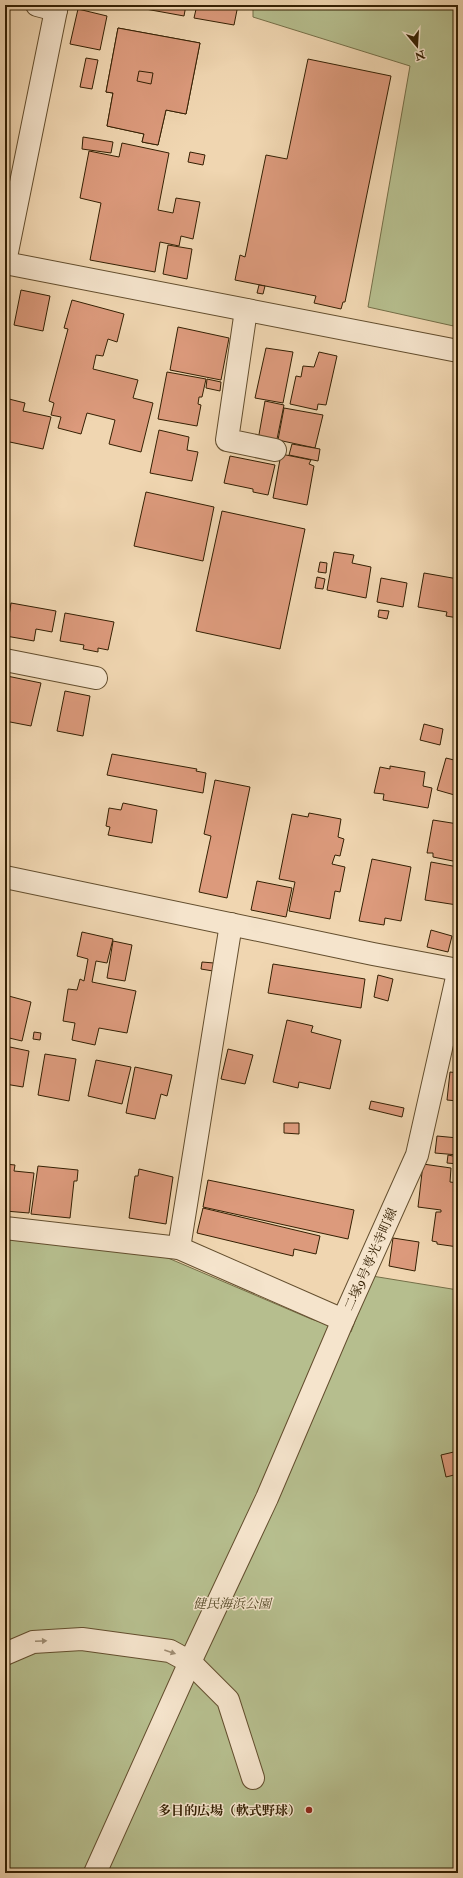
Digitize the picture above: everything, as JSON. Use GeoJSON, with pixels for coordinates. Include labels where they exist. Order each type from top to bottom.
{"type":"FeatureCollection","features":[{"type":"Feature","properties":{"kind":"street"},"geometry":{"type":"LineString","coordinates":[[50,7],[5,262],[458,351]]}},
{"type":"Feature","properties":{"kind":"street"},"geometry":{"type":"LineString","coordinates":[[246,310],[227,440],[275,450]]}},
{"type":"Feature","properties":{"kind":"street"},"geometry":{"type":"LineString","coordinates":[[5,660],[96,678]]}},
{"type":"Feature","properties":{"kind":"street"},"geometry":{"type":"LineString","coordinates":[[5,877],[458,972]]}},
{"type":"Feature","properties":{"kind":"street"},"geometry":{"type":"LineString","coordinates":[[179,1248],[231,924]]}},
{"type":"Feature","properties":{"kind":"street","name":"二塚9号専光寺町線"},"geometry":{"type":"LineString","coordinates":[[5,1228],[179,1248],[343,1320],[417,1155],[458,972]]}},
{"type":"Feature","properties":{"kind":"street"},"geometry":{"type":"LineString","coordinates":[[95,1873],[190,1662],[267,1498],[343,1320]]}},
{"type":"Feature","properties":{"kind":"street"},"geometry":{"type":"LineString","coordinates":[[5,1654],[33,1642],[82,1639],[170,1651],[190,1662],[228,1700],[253,1778]]}},
{"type":"Feature","properties":{"kind":"green space"},"geometry":{"type":"Polygon","coordinates":[[[253,5],[458,5],[458,327],[368,307],[410,66],[253,17],[253,5]]]}},
{"type":"Feature","properties":{"kind":"green space","name":"健民海浜公園"},"geometry":{"type":"Polygon","coordinates":[[[5,1237],[151,1254],[168,1258],[311,1319],[351,1332],[372,1276],[458,1290],[458,1873],[5,1873],[5,1237]]]}},
{"type":"Feature","properties":{"kind":"building"},"geometry":{"type":"Polygon","coordinates":[[[141,5],[186,5],[184,16],[140,8],[141,5]]]}},
{"type":"Feature","properties":{"kind":"building"},"geometry":{"type":"Polygon","coordinates":[[[197,5],[238,5],[234,25],[194,18],[197,5]]]}},
{"type":"Feature","properties":{"kind":"building"},"geometry":{"type":"Polygon","coordinates":[[[78,9],[107,16],[100,50],[70,44],[78,9]]]}},
{"type":"Feature","properties":{"kind":"building"},"geometry":{"type":"Polygon","coordinates":[[[118,28],[200,43],[186,114],[166,110],[158,145],[142,142],[144,134],[107,126],[113,93],[106,92],[118,28]],[[139,71],[137,81],[151,84],[153,73],[139,71]]]}},
{"type":"Feature","properties":{"kind":"building"},"geometry":{"type":"Polygon","coordinates":[[[118,28],[200,43],[186,114],[166,110],[158,145],[142,142],[144,134],[107,126],[113,93],[106,92],[118,28]]]}},
{"type":"Feature","properties":{"kind":"building"},"geometry":{"type":"Polygon","coordinates":[[[86,58],[98,60],[92,89],[80,87],[86,58]]]}},
{"type":"Feature","properties":{"kind":"building"},"geometry":{"type":"Polygon","coordinates":[[[308,59],[391,76],[345,302],[343,302],[341,309],[314,303],[316,296],[235,280],[240,255],[245,257],[266,155],[287,159],[308,59]]]}},
{"type":"Feature","properties":{"kind":"building"},"geometry":{"type":"Polygon","coordinates":[[[139,71],[153,73],[151,84],[137,81],[139,71]]]}},
{"type":"Feature","properties":{"kind":"building"},"geometry":{"type":"Polygon","coordinates":[[[83,137],[113,142],[111,153],[82,149],[83,137]]]}},
{"type":"Feature","properties":{"kind":"building"},"geometry":{"type":"Polygon","coordinates":[[[122,143],[169,153],[158,210],[173,213],[176,198],[200,202],[193,239],[181,236],[179,246],[160,242],[155,272],[90,260],[101,203],[80,198],[89,151],[119,157],[122,143]]]}},
{"type":"Feature","properties":{"kind":"building"},"geometry":{"type":"Polygon","coordinates":[[[190,152],[205,155],[203,165],[188,162],[190,152]]]}},
{"type":"Feature","properties":{"kind":"building"},"geometry":{"type":"Polygon","coordinates":[[[168,245],[192,249],[187,279],[163,274],[168,245]]]}},
{"type":"Feature","properties":{"kind":"building"},"geometry":{"type":"Polygon","coordinates":[[[259,285],[265,286],[263,294],[257,293],[259,285]]]}},
{"type":"Feature","properties":{"kind":"building"},"geometry":{"type":"Polygon","coordinates":[[[21,290],[50,296],[43,331],[14,325],[21,290]]]}},
{"type":"Feature","properties":{"kind":"building"},"geometry":{"type":"Polygon","coordinates":[[[72,300],[124,314],[117,342],[108,339],[103,356],[96,355],[93,369],[138,380],[133,398],[153,403],[141,452],[109,444],[115,420],[87,413],[81,434],[58,428],[61,417],[51,415],[54,403],[49,401],[68,329],[64,328],[72,300]]]}},
{"type":"Feature","properties":{"kind":"building"},"geometry":{"type":"Polygon","coordinates":[[[178,327],[229,338],[221,380],[170,370],[178,327]]]}},
{"type":"Feature","properties":{"kind":"building"},"geometry":{"type":"Polygon","coordinates":[[[266,348],[293,352],[283,403],[255,398],[266,348]]]}},
{"type":"Feature","properties":{"kind":"building"},"geometry":{"type":"Polygon","coordinates":[[[319,352],[337,356],[326,405],[318,404],[317,410],[290,404],[296,376],[301,377],[303,366],[314,367],[319,352]]]}},
{"type":"Feature","properties":{"kind":"building"},"geometry":{"type":"Polygon","coordinates":[[[167,372],[206,379],[202,397],[199,397],[198,404],[201,405],[197,426],[158,419],[167,372]]]}},
{"type":"Feature","properties":{"kind":"building"},"geometry":{"type":"Polygon","coordinates":[[[207,379],[221,382],[220,391],[206,388],[207,379]]]}},
{"type":"Feature","properties":{"kind":"building"},"geometry":{"type":"Polygon","coordinates":[[[5,398],[25,403],[23,411],[51,417],[43,449],[5,441],[5,398]]]}},
{"type":"Feature","properties":{"kind":"building"},"geometry":{"type":"Polygon","coordinates":[[[265,401],[284,405],[276,444],[258,440],[265,401]]]}},
{"type":"Feature","properties":{"kind":"building"},"geometry":{"type":"Polygon","coordinates":[[[284,408],[323,415],[315,448],[278,440],[284,408]]]}},
{"type":"Feature","properties":{"kind":"building"},"geometry":{"type":"Polygon","coordinates":[[[159,430],[189,437],[187,450],[198,452],[192,481],[150,473],[159,430]]]}},
{"type":"Feature","properties":{"kind":"building"},"geometry":{"type":"Polygon","coordinates":[[[292,444],[320,449],[318,461],[289,455],[292,444]]]}},
{"type":"Feature","properties":{"kind":"building"},"geometry":{"type":"Polygon","coordinates":[[[281,454],[311,460],[309,464],[314,466],[307,505],[273,498],[281,454]]]}},
{"type":"Feature","properties":{"kind":"building"},"geometry":{"type":"Polygon","coordinates":[[[230,456],[275,465],[268,495],[253,492],[253,489],[224,483],[230,456]]]}},
{"type":"Feature","properties":{"kind":"building"},"geometry":{"type":"Polygon","coordinates":[[[146,492],[214,507],[203,561],[134,546],[146,492]]]}},
{"type":"Feature","properties":{"kind":"building"},"geometry":{"type":"Polygon","coordinates":[[[222,511],[305,529],[280,649],[196,631],[222,511]]]}},
{"type":"Feature","properties":{"kind":"building"},"geometry":{"type":"Polygon","coordinates":[[[334,552],[354,555],[352,563],[371,567],[366,598],[327,590],[334,552]]]}},
{"type":"Feature","properties":{"kind":"building"},"geometry":{"type":"Polygon","coordinates":[[[320,562],[327,563],[326,573],[318,572],[320,562]]]}},
{"type":"Feature","properties":{"kind":"building"},"geometry":{"type":"Polygon","coordinates":[[[424,573],[458,579],[458,618],[446,616],[447,612],[418,607],[424,573]]]}},
{"type":"Feature","properties":{"kind":"building"},"geometry":{"type":"Polygon","coordinates":[[[317,577],[325,579],[323,589],[315,588],[317,577]]]}},
{"type":"Feature","properties":{"kind":"building"},"geometry":{"type":"Polygon","coordinates":[[[381,578],[407,583],[403,607],[377,602],[381,578]]]}},
{"type":"Feature","properties":{"kind":"building"},"geometry":{"type":"Polygon","coordinates":[[[11,603],[56,611],[52,632],[36,629],[34,641],[6,636],[11,603]]]}},
{"type":"Feature","properties":{"kind":"building"},"geometry":{"type":"Polygon","coordinates":[[[379,610],[389,611],[387,619],[378,617],[379,610]]]}},
{"type":"Feature","properties":{"kind":"building"},"geometry":{"type":"Polygon","coordinates":[[[65,613],[114,622],[108,650],[98,648],[98,652],[83,649],[84,645],[60,641],[65,613]]]}},
{"type":"Feature","properties":{"kind":"building"},"geometry":{"type":"Polygon","coordinates":[[[7,676],[41,683],[31,726],[5,721],[5,685],[7,676]]]}},
{"type":"Feature","properties":{"kind":"building"},"geometry":{"type":"Polygon","coordinates":[[[65,691],[90,696],[83,736],[57,731],[65,691]]]}},
{"type":"Feature","properties":{"kind":"building"},"geometry":{"type":"Polygon","coordinates":[[[424,724],[443,729],[440,745],[420,740],[424,724]]]}},
{"type":"Feature","properties":{"kind":"building"},"geometry":{"type":"Polygon","coordinates":[[[112,754],[197,769],[196,771],[206,773],[203,793],[107,775],[112,754]]]}},
{"type":"Feature","properties":{"kind":"building"},"geometry":{"type":"Polygon","coordinates":[[[446,758],[458,761],[458,796],[437,790],[446,758]]]}},
{"type":"Feature","properties":{"kind":"building"},"geometry":{"type":"Polygon","coordinates":[[[390,766],[425,772],[423,786],[432,788],[428,808],[383,800],[384,794],[374,793],[380,767],[390,769],[390,766]]]}},
{"type":"Feature","properties":{"kind":"building"},"geometry":{"type":"Polygon","coordinates":[[[215,780],[250,787],[227,898],[199,892],[211,836],[204,834],[215,780]]]}},
{"type":"Feature","properties":{"kind":"building"},"geometry":{"type":"Polygon","coordinates":[[[123,803],[157,810],[152,843],[108,835],[110,827],[106,826],[109,808],[121,810],[123,803]]]}},
{"type":"Feature","properties":{"kind":"building"},"geometry":{"type":"Polygon","coordinates":[[[309,813],[341,819],[338,837],[344,839],[340,856],[335,855],[332,864],[345,867],[340,892],[335,891],[330,919],[289,911],[295,882],[279,879],[292,814],[308,817],[309,813]]]}},
{"type":"Feature","properties":{"kind":"building"},"geometry":{"type":"Polygon","coordinates":[[[433,820],[458,824],[458,862],[433,857],[433,853],[427,853],[433,820]]]}},
{"type":"Feature","properties":{"kind":"building"},"geometry":{"type":"Polygon","coordinates":[[[372,859],[411,867],[401,921],[385,918],[384,925],[359,921],[372,859]]]}},
{"type":"Feature","properties":{"kind":"building"},"geometry":{"type":"Polygon","coordinates":[[[431,862],[458,867],[457,905],[425,900],[431,862]]]}},
{"type":"Feature","properties":{"kind":"building"},"geometry":{"type":"Polygon","coordinates":[[[257,881],[292,888],[286,917],[251,910],[257,881]]]}},
{"type":"Feature","properties":{"kind":"building"},"geometry":{"type":"Polygon","coordinates":[[[431,930],[452,936],[448,952],[427,947],[431,930]]]}},
{"type":"Feature","properties":{"kind":"building"},"geometry":{"type":"Polygon","coordinates":[[[82,932],[113,939],[107,963],[96,961],[92,982],[136,991],[127,1033],[99,1028],[95,1045],[72,1040],[75,1023],[63,1021],[68,989],[77,990],[80,979],[84,981],[88,959],[77,956],[82,932]]]}},
{"type":"Feature","properties":{"kind":"building"},"geometry":{"type":"Polygon","coordinates":[[[113,941],[132,945],[125,981],[107,978],[113,941]]]}},
{"type":"Feature","properties":{"kind":"building"},"geometry":{"type":"Polygon","coordinates":[[[202,962],[214,963],[213,971],[201,969],[202,962]]]}},
{"type":"Feature","properties":{"kind":"building"},"geometry":{"type":"Polygon","coordinates":[[[273,964],[365,979],[361,1008],[268,993],[273,964]]]}},
{"type":"Feature","properties":{"kind":"building"},"geometry":{"type":"Polygon","coordinates":[[[378,975],[393,979],[388,1001],[374,997],[378,975]]]}},
{"type":"Feature","properties":{"kind":"building"},"geometry":{"type":"Polygon","coordinates":[[[5,995],[31,1002],[22,1041],[5,1037],[5,995]]]}},
{"type":"Feature","properties":{"kind":"building"},"geometry":{"type":"Polygon","coordinates":[[[287,1020],[313,1026],[311,1032],[341,1040],[330,1089],[299,1082],[298,1088],[273,1082],[287,1020]]]}},
{"type":"Feature","properties":{"kind":"building"},"geometry":{"type":"Polygon","coordinates":[[[34,1032],[41,1033],[40,1040],[33,1039],[34,1032]]]}},
{"type":"Feature","properties":{"kind":"building"},"geometry":{"type":"Polygon","coordinates":[[[5,1046],[29,1051],[23,1087],[5,1084],[5,1046]]]}},
{"type":"Feature","properties":{"kind":"building"},"geometry":{"type":"Polygon","coordinates":[[[228,1049],[253,1055],[245,1084],[221,1079],[228,1049]]]}},
{"type":"Feature","properties":{"kind":"building"},"geometry":{"type":"Polygon","coordinates":[[[45,1054],[76,1059],[69,1101],[38,1095],[45,1054]]]}},
{"type":"Feature","properties":{"kind":"building"},"geometry":{"type":"Polygon","coordinates":[[[96,1060],[131,1067],[122,1104],[88,1096],[96,1060]]]}},
{"type":"Feature","properties":{"kind":"building"},"geometry":{"type":"Polygon","coordinates":[[[135,1067],[172,1075],[167,1096],[161,1094],[155,1119],[126,1113],[135,1067]]]}},
{"type":"Feature","properties":{"kind":"building"},"geometry":{"type":"Polygon","coordinates":[[[450,1072],[458,1073],[458,1101],[447,1100],[450,1072]]]}},
{"type":"Feature","properties":{"kind":"building"},"geometry":{"type":"Polygon","coordinates":[[[371,1101],[404,1108],[402,1117],[369,1109],[371,1101]]]}},
{"type":"Feature","properties":{"kind":"building"},"geometry":{"type":"Polygon","coordinates":[[[284,1123],[299,1123],[299,1134],[284,1133],[284,1123]]]}},
{"type":"Feature","properties":{"kind":"building"},"geometry":{"type":"Polygon","coordinates":[[[437,1136],[458,1138],[458,1155],[435,1153],[437,1136]]]}},
{"type":"Feature","properties":{"kind":"building"},"geometry":{"type":"Polygon","coordinates":[[[448,1155],[458,1157],[458,1164],[447,1163],[448,1155]]]}},
{"type":"Feature","properties":{"kind":"building"},"geometry":{"type":"Polygon","coordinates":[[[5,1164],[15,1165],[14,1171],[34,1173],[29,1213],[5,1211],[5,1164]]]}},
{"type":"Feature","properties":{"kind":"building"},"geometry":{"type":"Polygon","coordinates":[[[423,1164],[451,1168],[450,1182],[458,1183],[458,1247],[437,1244],[437,1242],[432,1241],[436,1212],[441,1212],[441,1210],[418,1207],[423,1164]]]}},
{"type":"Feature","properties":{"kind":"building"},"geometry":{"type":"Polygon","coordinates":[[[38,1166],[78,1170],[77,1181],[74,1181],[70,1218],[31,1214],[38,1166]]]}},
{"type":"Feature","properties":{"kind":"building"},"geometry":{"type":"Polygon","coordinates":[[[139,1169],[173,1177],[166,1224],[129,1218],[135,1176],[138,1176],[139,1169]]]}},
{"type":"Feature","properties":{"kind":"building"},"geometry":{"type":"Polygon","coordinates":[[[208,1180],[354,1210],[348,1239],[203,1207],[208,1180]]]}},
{"type":"Feature","properties":{"kind":"building"},"geometry":{"type":"Polygon","coordinates":[[[203,1208],[320,1236],[316,1254],[294,1249],[293,1256],[197,1233],[203,1208]]]}},
{"type":"Feature","properties":{"kind":"building"},"geometry":{"type":"Polygon","coordinates":[[[393,1238],[419,1242],[415,1271],[389,1266],[393,1238]]]}},
{"type":"Feature","properties":{"kind":"building"},"geometry":{"type":"Polygon","coordinates":[[[458,1451],[458,1474],[446,1477],[441,1455],[458,1451]]]}},
{"type":"Feature","properties":{"kind":"place","name":"多目的広場（軟式野球）"},"geometry":{"type":"Point","coordinates":[309,1810]}}]}
